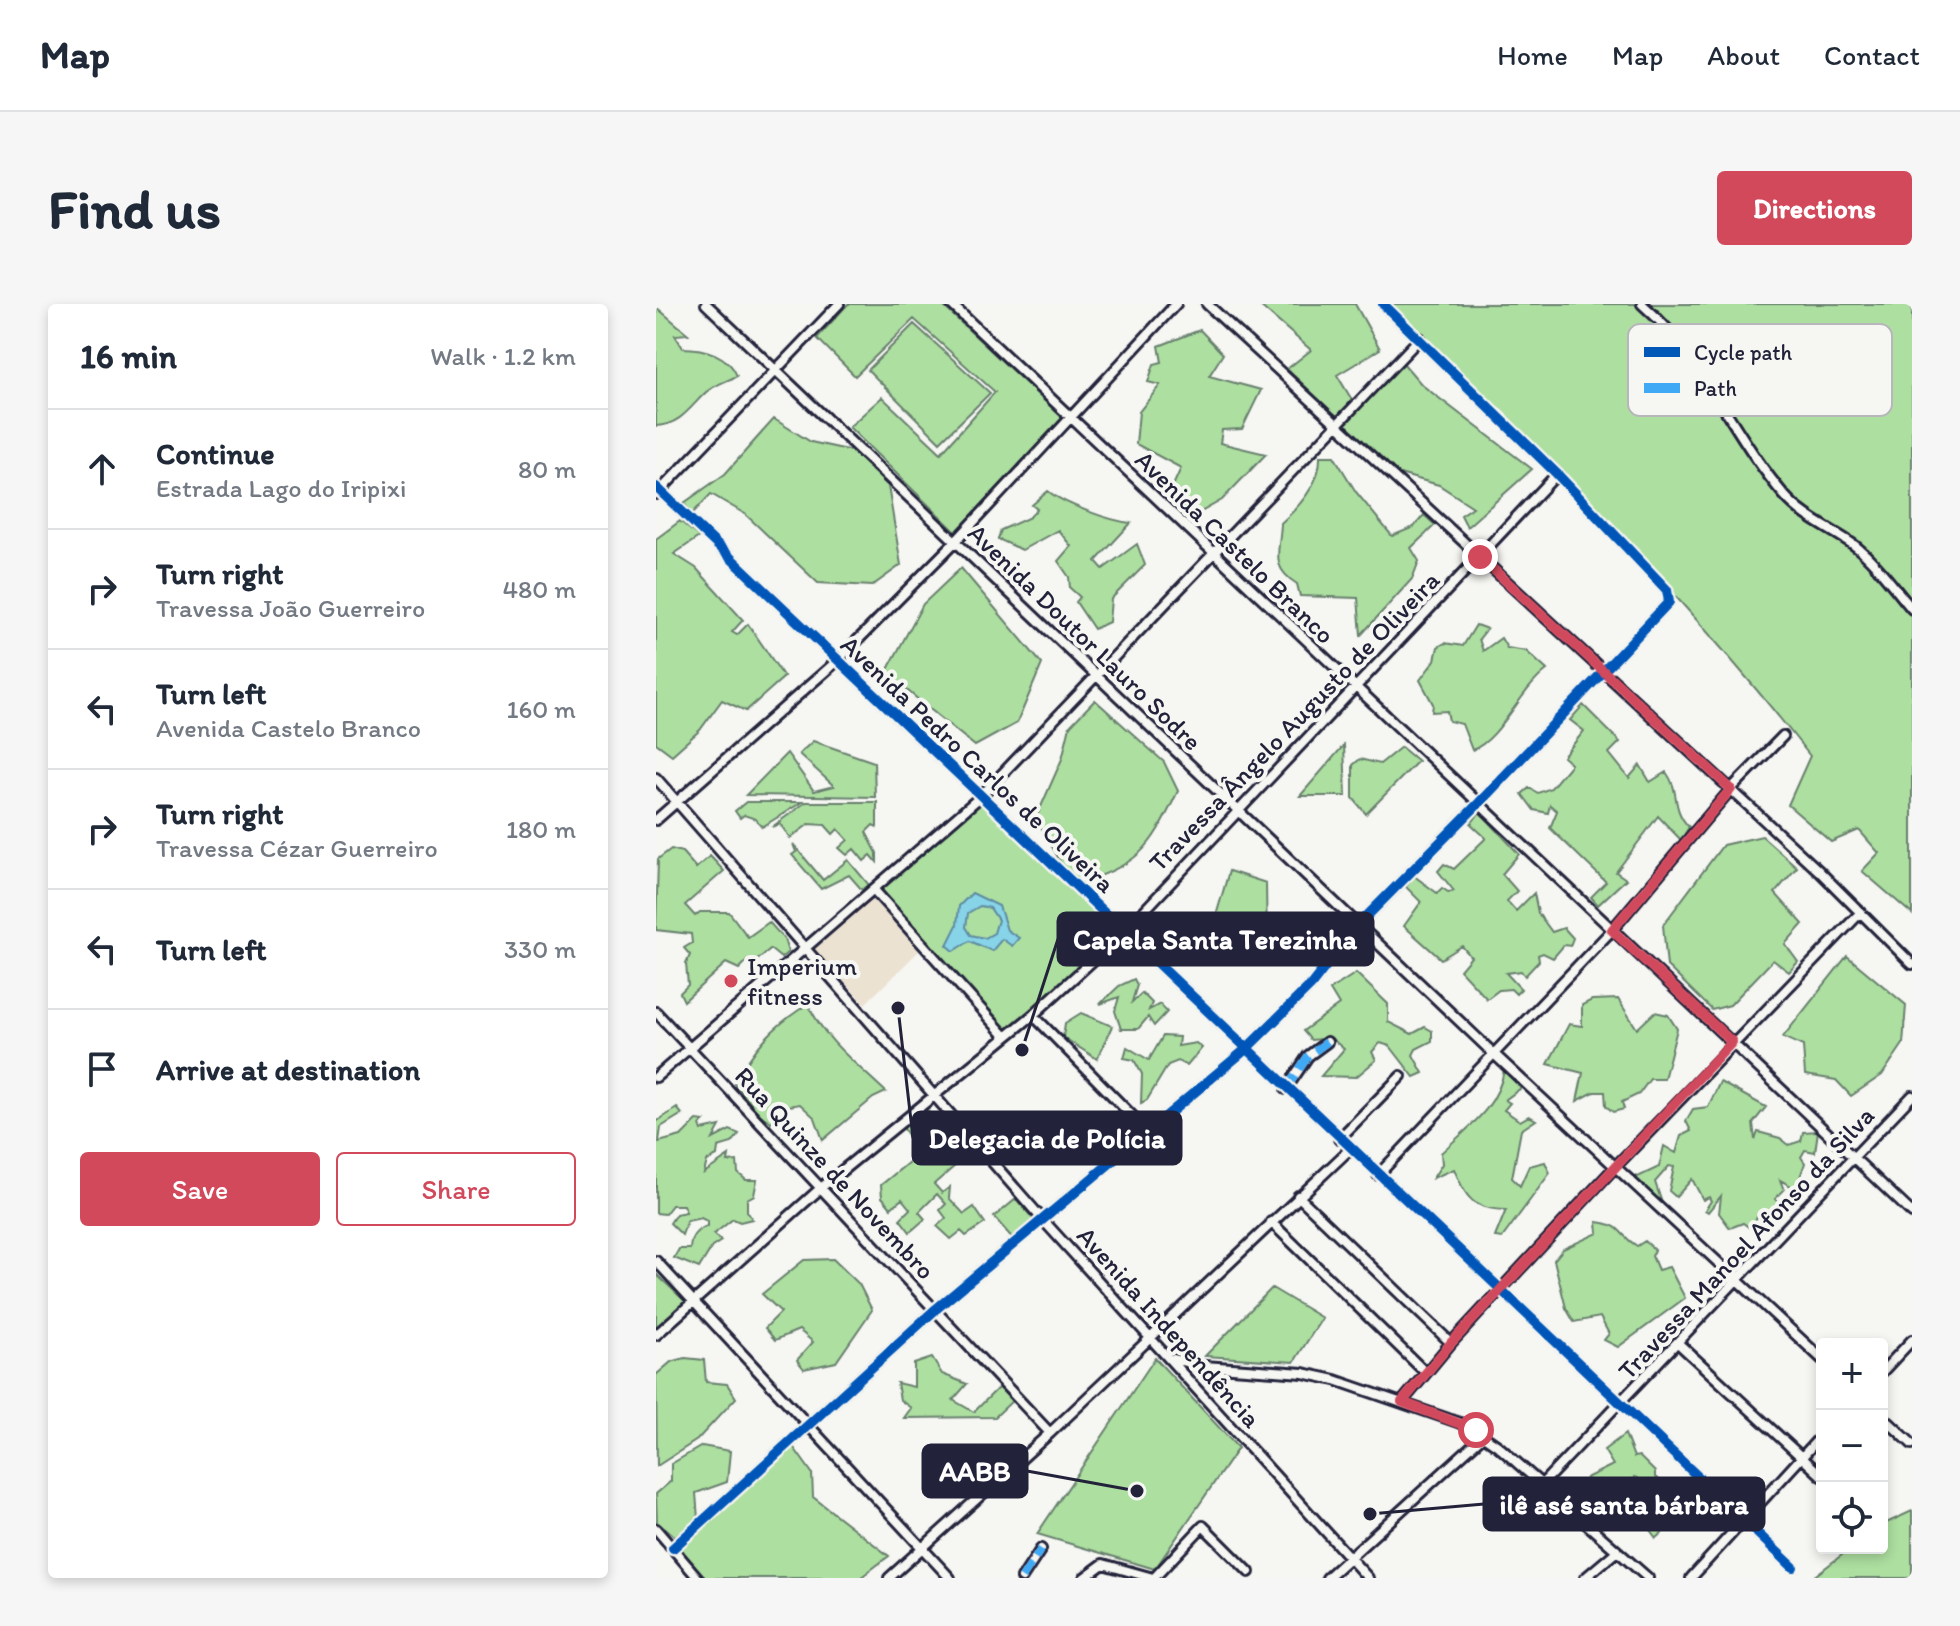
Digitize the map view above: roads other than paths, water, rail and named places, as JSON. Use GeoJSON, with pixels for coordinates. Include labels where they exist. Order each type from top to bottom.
{"type":"FeatureCollection","features":[{"type":"Feature","properties":{"kind":"street","name":"Avenida Doutor Lauro Sodre"},"geometry":{"type":"LineString","coordinates":[[706,304],[1494,1054],[1816,1353]]}},
{"type":"Feature","properties":{"kind":"street"},"geometry":{"type":"LineString","coordinates":[[657,491],[839,304]]}},
{"type":"Feature","properties":{"kind":"street","name":"Avenida Castelo Branco"},"geometry":{"type":"LineString","coordinates":[[951,304],[1912,1213]]}},
{"type":"Feature","properties":{"kind":"street"},"geometry":{"type":"LineString","coordinates":[[656,820],[837,661],[956,541],[1176,304]]}},
{"type":"Feature","properties":{"kind":"street"},"geometry":{"type":"LineString","coordinates":[[1207,304],[1731,789],[1912,964]]}},
{"type":"Feature","properties":{"kind":"street"},"geometry":{"type":"LineString","coordinates":[[673,1548],[936,1309],[1245,1050],[1311,985],[1358,925],[1605,673],[1669,602],[1667,590],[1557,474],[1383,304]]}},
{"type":"Feature","properties":{"kind":"street"},"geometry":{"type":"LineString","coordinates":[[1642,304],[1661,324]]}},
{"type":"Feature","properties":{"kind":"street"},"geometry":{"type":"LineString","coordinates":[[656,1077],[980,797],[1420,338]]}},
{"type":"Feature","properties":{"kind":"street"},"geometry":{"type":"LineString","coordinates":[[1730,416],[1786,497],[1817,524],[1854,546],[1912,609]]}},
{"type":"Feature","properties":{"kind":"street","name":"Travessa Ângelo Augusto de Oliveira"},"geometry":{"type":"LineString","coordinates":[[656,1335],[822,1187],[1033,1015],[1124,932],[1557,474]]}},
{"type":"Feature","properties":{"kind":"street","name":"Avenida Pedro Carlos de Oliveira"},"geometry":{"type":"LineString","coordinates":[[657,491],[1793,1567]]}},
{"type":"Feature","properties":{"kind":"street"},"geometry":{"type":"LineString","coordinates":[[1378,1175],[1612,930],[1731,789],[1783,736]]}},
{"type":"Feature","properties":{"kind":"street","name":"Avenida Independência"},"geometry":{"type":"LineString","coordinates":[[656,778],[1043,1220],[1368,1578]]}},
{"type":"Feature","properties":{"kind":"street"},"geometry":{"type":"LineString","coordinates":[[874,890],[1006,1037]]}},
{"type":"Feature","properties":{"kind":"street"},"geometry":{"type":"LineString","coordinates":[[1402,1402],[1451,1343],[1732,1042],[1861,912]]}},
{"type":"Feature","properties":{"kind":"street","name":"Rua Quinze de Novembro"},"geometry":{"type":"LineString","coordinates":[[656,1012],[1050,1433]]}},
{"type":"Feature","properties":{"kind":"street"},"geometry":{"type":"LineString","coordinates":[[1033,1015],[1149,1133]]}},
{"type":"Feature","properties":{"kind":"street"},"geometry":{"type":"LineString","coordinates":[[1286,1089],[1308,1056],[1327,1042]]}},
{"type":"Feature","properties":{"kind":"street"},"geometry":{"type":"LineString","coordinates":[[1339,1139],[1401,1076]]}},
{"type":"Feature","properties":{"kind":"street","name":"Travessa Manoel Afonso da Silva"},"geometry":{"type":"LineString","coordinates":[[1542,1484],[1679,1344],[1912,1096]]}},
{"type":"Feature","properties":{"kind":"street"},"geometry":{"type":"LineString","coordinates":[[889,1578],[1050,1433],[1148,1336],[1350,1149]]}},
{"type":"Feature","properties":{"kind":"street"},"geometry":{"type":"LineString","coordinates":[[1298,1196],[1451,1343]]}},
{"type":"Feature","properties":{"kind":"street"},"geometry":{"type":"LineString","coordinates":[[1271,1222],[1425,1372]]}},
{"type":"Feature","properties":{"kind":"street"},"geometry":{"type":"LineString","coordinates":[[656,1261],[950,1578]]}},
{"type":"Feature","properties":{"kind":"street"},"geometry":{"type":"LineString","coordinates":[[1888,1366],[1912,1340]]}},
{"type":"Feature","properties":{"kind":"street"},"geometry":{"type":"LineString","coordinates":[[1679,1344],[1816,1471]]}},
{"type":"Feature","properties":{"kind":"street"},"geometry":{"type":"LineString","coordinates":[[1172,1359],[1204,1366],[1303,1373],[1402,1402],[1484,1435],[1648,1578]]}},
{"type":"Feature","properties":{"kind":"street"},"geometry":{"type":"LineString","coordinates":[[1888,1422],[1912,1444]]}},
{"type":"Feature","properties":{"kind":"street"},"geometry":{"type":"LineString","coordinates":[[1327,1578],[1484,1435]]}},
{"type":"Feature","properties":{"kind":"street"},"geometry":{"type":"LineString","coordinates":[[1691,1578],[1816,1441]]}},
{"type":"Feature","properties":{"kind":"street"},"geometry":{"type":"LineString","coordinates":[[1084,1578],[1098,1566],[1109,1565],[1153,1578],[1203,1526],[1249,1572]]}},
{"type":"Feature","properties":{"kind":"street"},"geometry":{"type":"LineString","coordinates":[[656,1529],[698,1578]]}},
{"type":"Feature","properties":{"kind":"street"},"geometry":{"type":"LineString","coordinates":[[1022,1578],[1041,1549]]}},
{"type":"Feature","properties":{"kind":"street"},"geometry":{"type":"LineString","coordinates":[[1585,1578],[1617,1551]]}},
{"type":"Feature","properties":{"kind":"water"},"geometry":{"type":"Polygon","coordinates":[[[972,893],[999,906],[1007,930],[1019,938],[1012,946],[1002,939],[992,951],[970,941],[954,951],[947,945],[957,925],[959,906],[972,893]],[[980,906],[968,913],[966,927],[971,935],[985,938],[994,933],[998,920],[990,908],[980,906]]]}},
{"type":"Feature","properties":{"kind":"place","name":"Imperium fitness"},"geometry":{"type":"Point","coordinates":[731,981]}},
{"type":"Feature","properties":{"kind":"place","name":"Delegacia de Polícia"},"geometry":{"type":"Point","coordinates":[898,1008]}},
{"type":"Feature","properties":{"kind":"place","name":"Capela Santa Terezinha"},"geometry":{"type":"Point","coordinates":[1022,1050]}},
{"type":"Feature","properties":{"kind":"place","name":"AABB"},"geometry":{"type":"Point","coordinates":[1137,1491]}},
{"type":"Feature","properties":{"kind":"place","name":"ilê asé santa bárbara"},"geometry":{"type":"Point","coordinates":[1370,1514]}}]}
